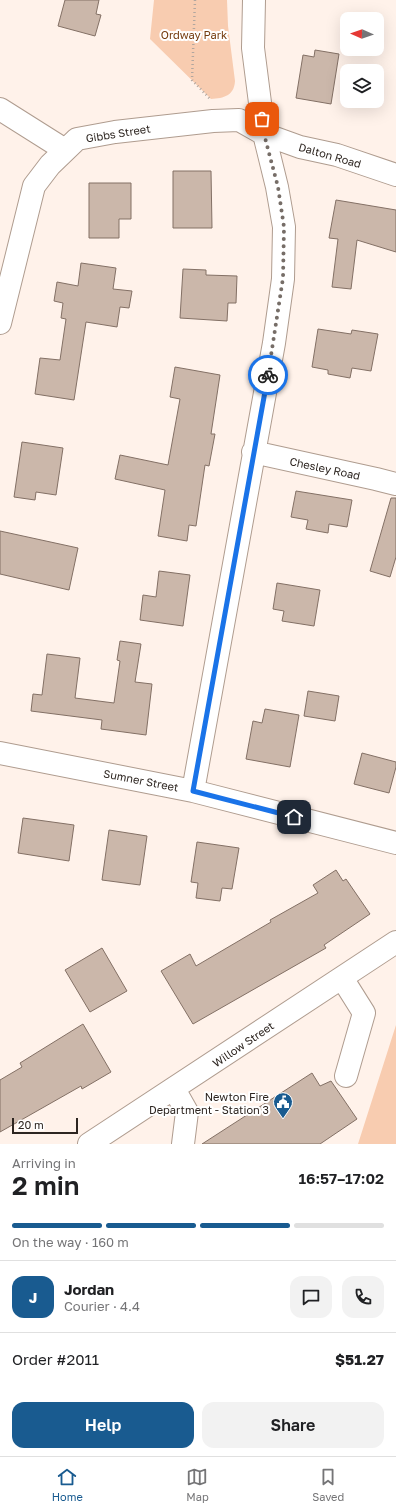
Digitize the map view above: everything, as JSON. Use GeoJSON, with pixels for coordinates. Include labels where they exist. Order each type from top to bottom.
{"type":"FeatureCollection","features":[{"type":"Feature","properties":{"kind":"street"},"geometry":{"type":"LineString","coordinates":[[193,791],[253,452],[274,344],[283,278],[284,227],[278,187],[264,134],[253,48],[254,0]]}},
{"type":"Feature","properties":{"kind":"street"},"geometry":{"type":"LineString","coordinates":[[0,109],[66,150]]}},
{"type":"Feature","properties":{"kind":"street","name":"Gibbs Street"},"geometry":{"type":"LineString","coordinates":[[0,323],[34,186],[50,165],[77,140],[115,132],[213,121],[239,120],[264,134]]}},
{"type":"Feature","properties":{"kind":"street","name":"Dalton Road"},"geometry":{"type":"LineString","coordinates":[[264,134],[300,147],[337,155],[396,175]]}},
{"type":"Feature","properties":{"kind":"street","name":"Chesley Road"},"geometry":{"type":"LineString","coordinates":[[253,452],[396,484]]}},
{"type":"Feature","properties":{"kind":"street","name":"Sumner Street"},"geometry":{"type":"LineString","coordinates":[[0,752],[193,791],[396,844]]}},
{"type":"Feature","properties":{"kind":"street","name":"Willow Street"},"geometry":{"type":"LineString","coordinates":[[89,1144],[396,942]]}},
{"type":"Feature","properties":{"kind":"street"},"geometry":{"type":"LineString","coordinates":[[342,978],[364,1013],[346,1076]]}},
{"type":"Feature","properties":{"kind":"street"},"geometry":{"type":"LineString","coordinates":[[174,1089],[186,1112],[183,1144]]}},
{"type":"Feature","properties":{"kind":"path"},"geometry":{"type":"LineString","coordinates":[[195,0],[192,80],[211,99],[213,104]]}},
{"type":"Feature","properties":{"kind":"green space","name":"Ordway Park"},"geometry":{"type":"Polygon","coordinates":[[[154,0],[227,0],[228,26],[235,81],[233,90],[228,95],[211,99],[150,39],[154,0]]]}},
{"type":"Feature","properties":{"kind":"green space"},"geometry":{"type":"Polygon","coordinates":[[[396,1025],[396,1144],[358,1144],[396,1025]]]}},
{"type":"Feature","properties":{"kind":"building"},"geometry":{"type":"Polygon","coordinates":[[[65,0],[99,0],[96,14],[101,15],[95,36],[58,26],[65,0]]]}},
{"type":"Feature","properties":{"kind":"building"},"geometry":{"type":"Polygon","coordinates":[[[315,50],[339,54],[331,104],[296,98],[303,55],[314,57],[315,50]]]}},
{"type":"Feature","properties":{"kind":"building"},"geometry":{"type":"Polygon","coordinates":[[[173,171],[211,171],[212,228],[173,228],[173,171]]]}},
{"type":"Feature","properties":{"kind":"building"},"geometry":{"type":"Polygon","coordinates":[[[89,183],[131,183],[131,219],[119,219],[119,238],[89,238],[89,183]]]}},
{"type":"Feature","properties":{"kind":"building"},"geometry":{"type":"Polygon","coordinates":[[[336,200],[396,210],[396,252],[357,240],[351,289],[332,287],[338,239],[329,238],[336,200]]]}},
{"type":"Feature","properties":{"kind":"building"},"geometry":{"type":"Polygon","coordinates":[[[81,263],[116,268],[113,289],[132,291],[129,308],[120,307],[117,327],[86,322],[74,400],[35,394],[40,358],[60,360],[66,319],[61,318],[63,303],[54,301],[57,282],[78,286],[81,263]]]}},
{"type":"Feature","properties":{"kind":"building"},"geometry":{"type":"Polygon","coordinates":[[[183,269],[206,270],[206,275],[237,276],[236,303],[228,303],[227,321],[180,318],[183,269]]]}},
{"type":"Feature","properties":{"kind":"building"},"geometry":{"type":"Polygon","coordinates":[[[318,329],[351,334],[352,330],[378,334],[371,371],[352,368],[350,378],[328,374],[328,370],[312,367],[318,329]]]}},
{"type":"Feature","properties":{"kind":"building"},"geometry":{"type":"Polygon","coordinates":[[[175,367],[220,375],[211,434],[215,434],[209,466],[205,465],[196,526],[189,525],[187,541],[158,536],[165,490],[115,479],[120,455],[168,465],[180,399],[170,397],[175,367]]]}},
{"type":"Feature","properties":{"kind":"building"},"geometry":{"type":"Polygon","coordinates":[[[22,442],[63,448],[56,495],[36,492],[35,500],[14,497],[22,442]]]}},
{"type":"Feature","properties":{"kind":"building"},"geometry":{"type":"Polygon","coordinates":[[[296,491],[352,500],[347,527],[329,524],[328,533],[306,529],[308,520],[291,517],[296,491]]]}},
{"type":"Feature","properties":{"kind":"building"},"geometry":{"type":"Polygon","coordinates":[[[391,498],[396,498],[396,557],[390,577],[370,571],[391,498]]]}},
{"type":"Feature","properties":{"kind":"building"},"geometry":{"type":"Polygon","coordinates":[[[0,531],[78,548],[69,590],[0,574],[0,531]]]}},
{"type":"Feature","properties":{"kind":"building"},"geometry":{"type":"Polygon","coordinates":[[[159,571],[190,575],[183,626],[140,620],[143,595],[156,597],[159,571]]]}},
{"type":"Feature","properties":{"kind":"building"},"geometry":{"type":"Polygon","coordinates":[[[277,583],[320,590],[314,626],[282,621],[284,611],[273,609],[277,583]]]}},
{"type":"Feature","properties":{"kind":"building"},"geometry":{"type":"Polygon","coordinates":[[[120,641],[141,644],[135,682],[152,684],[146,735],[101,729],[102,720],[31,711],[33,694],[42,695],[47,654],[80,658],[75,698],[114,703],[120,661],[117,660],[120,641]]]}},
{"type":"Feature","properties":{"kind":"building"},"geometry":{"type":"Polygon","coordinates":[[[308,691],[339,696],[335,721],[304,716],[308,691]]]}},
{"type":"Feature","properties":{"kind":"building"},"geometry":{"type":"Polygon","coordinates":[[[265,709],[299,715],[290,767],[246,759],[253,721],[262,723],[265,709]]]}},
{"type":"Feature","properties":{"kind":"building"},"geometry":{"type":"Polygon","coordinates":[[[362,753],[396,762],[389,793],[354,784],[362,753]]]}},
{"type":"Feature","properties":{"kind":"building"},"geometry":{"type":"Polygon","coordinates":[[[23,818],[74,825],[69,861],[18,853],[23,818]]]}},
{"type":"Feature","properties":{"kind":"building"},"geometry":{"type":"Polygon","coordinates":[[[109,830],[147,836],[140,885],[102,880],[109,830]]]}},
{"type":"Feature","properties":{"kind":"building"},"geometry":{"type":"Polygon","coordinates":[[[197,842],[239,848],[232,889],[222,888],[220,901],[196,898],[198,883],[191,882],[197,842]]]}},
{"type":"Feature","properties":{"kind":"building"},"geometry":{"type":"Polygon","coordinates":[[[336,870],[343,881],[346,879],[370,914],[324,945],[326,948],[193,1024],[161,971],[190,954],[196,966],[271,922],[270,920],[318,893],[313,885],[336,870]]]}},
{"type":"Feature","properties":{"kind":"building"},"geometry":{"type":"Polygon","coordinates":[[[102,948],[127,991],[90,1012],[65,970],[102,948]]]}},
{"type":"Feature","properties":{"kind":"building"},"geometry":{"type":"Polygon","coordinates":[[[83,1024],[111,1072],[82,1089],[81,1086],[0,1132],[0,1080],[22,1067],[20,1063],[83,1024]]]}},
{"type":"Feature","properties":{"kind":"building"},"geometry":{"type":"Polygon","coordinates":[[[312,1073],[320,1086],[331,1081],[357,1119],[320,1144],[202,1144],[312,1073]]]}},
{"type":"Feature","properties":{"kind":"way so far"},"geometry":{"type":"LineString","coordinates":[[262,119],[264,134],[278,187],[284,227],[283,278],[268,375]]}},
{"type":"Feature","properties":{"kind":"place","name":"Newton Fire Department - Station 3"},"geometry":{"type":"Point","coordinates":[283,1119]}},
{"type":"Feature","properties":{"kind":"route"},"geometry":{"type":"LineString","coordinates":[[268,375],[250,467],[193,791],[294,817]]}}]}
